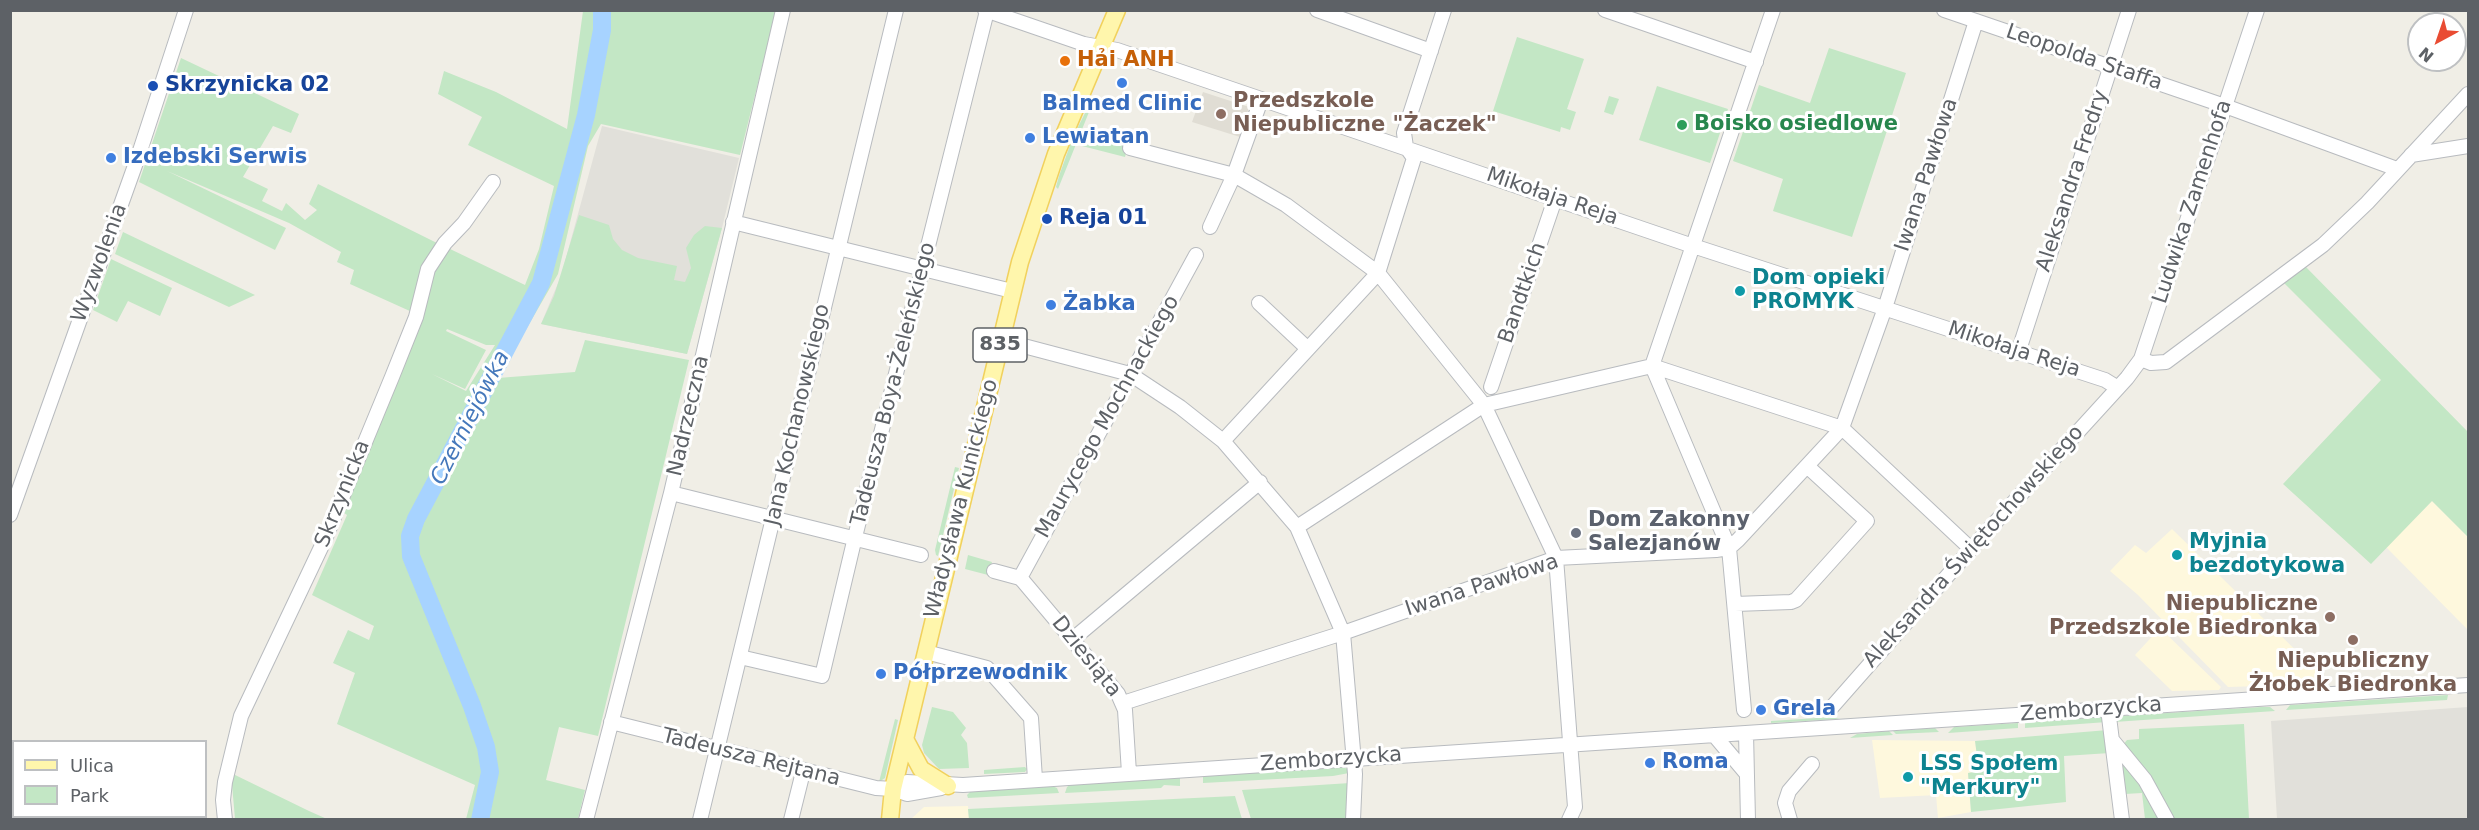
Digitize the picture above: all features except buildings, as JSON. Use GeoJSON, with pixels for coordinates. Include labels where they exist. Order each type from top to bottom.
{"type":"FeatureCollection","features":[{"type":"Feature","properties":{"kind":"main road","name":"Władysława Kunickiego"},"geometry":{"type":"LineString","coordinates":[[890,819],[893,789],[1012,291],[1052,165],[1117,10]]}},
{"type":"Feature","properties":{"kind":"main road"},"geometry":{"type":"LineString","coordinates":[[905,739],[921,769],[948,786]]}},
{"type":"Feature","properties":{"kind":"main road","name":"Władysława Kunickiego"},"geometry":{"type":"LineString","coordinates":[[878,819],[893,789]]}},
{"type":"Feature","properties":{"kind":"street","name":"Wyzwolenia"},"geometry":{"type":"LineString","coordinates":[[10,514],[138,157],[186,10]]}},
{"type":"Feature","properties":{"kind":"street","name":"Nadrzeczna"},"geometry":{"type":"LineString","coordinates":[[586,819],[671,493],[783,10]]}},
{"type":"Feature","properties":{"kind":"street","name":"Jana Kochanowskiego"},"geometry":{"type":"LineString","coordinates":[[700,819],[896,10]]}},
{"type":"Feature","properties":{"kind":"street"},"geometry":{"type":"LineString","coordinates":[[1317,10],[1431,51]]}},
{"type":"Feature","properties":{"kind":"street"},"geometry":{"type":"LineString","coordinates":[[1224,441],[1378,273],[1414,158],[1406,147],[1404,133],[1444,10]]}},
{"type":"Feature","properties":{"kind":"street"},"geometry":{"type":"LineString","coordinates":[[1605,10],[1756,62]]}},
{"type":"Feature","properties":{"kind":"street"},"geometry":{"type":"LineString","coordinates":[[1744,711],[1729,548],[1652,366],[1773,10]]}},
{"type":"Feature","properties":{"kind":"street","name":"Leopolda Staffa"},"geometry":{"type":"LineString","coordinates":[[1944,10],[2225,106],[2397,168]]}},
{"type":"Feature","properties":{"kind":"street","name":"Aleksandra Fredry"},"geometry":{"type":"LineString","coordinates":[[2018,353],[2129,10]]}},
{"type":"Feature","properties":{"kind":"street","name":"Ludwika Zamenhofa"},"geometry":{"type":"LineString","coordinates":[[2118,388],[2141,359],[2257,10]]}},
{"type":"Feature","properties":{"kind":"street","name":"Mikołaja Reja"},"geometry":{"type":"LineString","coordinates":[[986,11],[1084,44],[1102,46],[1406,147],[1555,199],[2105,380],[2118,388]]}},
{"type":"Feature","properties":{"kind":"street","name":"Tadeusza Boya-Żeleńskiego"},"geometry":{"type":"LineString","coordinates":[[740,657],[822,676],[986,11]]}},
{"type":"Feature","properties":{"kind":"street","name":"Iwana Pawłowa"},"geometry":{"type":"LineString","coordinates":[[1123,703],[1343,633],[1556,558],[1729,548],[1842,428],[1885,308],[1976,21]]}},
{"type":"Feature","properties":{"kind":"street"},"geometry":{"type":"LineString","coordinates":[[2141,359],[2151,363],[2166,362],[2333,237],[2469,94]]}},
{"type":"Feature","properties":{"kind":"street"},"geometry":{"type":"LineString","coordinates":[[1210,227],[1234,175],[1261,100]]}},
{"type":"Feature","properties":{"kind":"street"},"geometry":{"type":"LineString","coordinates":[[2410,155],[2469,146]]}},
{"type":"Feature","properties":{"kind":"street"},"geometry":{"type":"LineString","coordinates":[[1130,148],[1234,175],[1286,206],[1378,273],[1484,405],[1556,558],[1575,807],[1569,819]]}},
{"type":"Feature","properties":{"kind":"street","name":"Skrzynicka"},"geometry":{"type":"LineString","coordinates":[[225,819],[223,800],[225,782],[241,716],[325,539],[408,337],[429,268],[445,243],[464,223],[494,182]]}},
{"type":"Feature","properties":{"kind":"street","name":"Bandtkich"},"geometry":{"type":"LineString","coordinates":[[1491,387],[1555,199]]}},
{"type":"Feature","properties":{"kind":"street"},"geometry":{"type":"LineString","coordinates":[[733,222],[1012,291]]}},
{"type":"Feature","properties":{"kind":"street","name":"Maurycego Mochnackiego"},"geometry":{"type":"LineString","coordinates":[[1020,578],[1196,255]]}},
{"type":"Feature","properties":{"kind":"street"},"geometry":{"type":"LineString","coordinates":[[1258,303],[1308,349]]}},
{"type":"Feature","properties":{"kind":"street"},"geometry":{"type":"LineString","coordinates":[[1001,340],[1130,374],[1180,407],[1224,441],[1297,527],[1343,633],[1354,758],[1353,819]]}},
{"type":"Feature","properties":{"kind":"street"},"geometry":{"type":"LineString","coordinates":[[1297,527],[1484,405],[1652,366],[1842,428],[1971,549]]}},
{"type":"Feature","properties":{"kind":"street","name":"Aleksandra Świętochowskiego"},"geometry":{"type":"LineString","coordinates":[[1832,707],[1971,549],[2118,388]]}},
{"type":"Feature","properties":{"kind":"street"},"geometry":{"type":"LineString","coordinates":[[1735,604],[1796,600],[1867,521],[1807,466]]}},
{"type":"Feature","properties":{"kind":"street"},"geometry":{"type":"LineString","coordinates":[[1073,639],[1260,482]]}},
{"type":"Feature","properties":{"kind":"street"},"geometry":{"type":"LineString","coordinates":[[671,493],[921,555]]}},
{"type":"Feature","properties":{"kind":"street"},"geometry":{"type":"LineString","coordinates":[[994,571],[1020,578]]}},
{"type":"Feature","properties":{"kind":"street","name":"Dziesiąta"},"geometry":{"type":"LineString","coordinates":[[1020,578],[1073,639],[1123,703],[1129,773]]}},
{"type":"Feature","properties":{"kind":"street"},"geometry":{"type":"LineString","coordinates":[[926,652],[987,668],[1031,718],[1035,779]]}},
{"type":"Feature","properties":{"kind":"street","name":"Zemborzycka"},"geometry":{"type":"LineString","coordinates":[[893,789],[907,782],[948,786],[2469,685]]}},
{"type":"Feature","properties":{"kind":"street"},"geometry":{"type":"LineString","coordinates":[[2108,709],[2122,819]]}},
{"type":"Feature","properties":{"kind":"street","name":"Tadeusza Rejtana"},"geometry":{"type":"LineString","coordinates":[[611,722],[803,771],[876,788],[893,789]]}},
{"type":"Feature","properties":{"kind":"street"},"geometry":{"type":"LineString","coordinates":[[1746,733],[1748,819]]}},
{"type":"Feature","properties":{"kind":"street"},"geometry":{"type":"LineString","coordinates":[[1714,735],[1746,773]]}},
{"type":"Feature","properties":{"kind":"street"},"geometry":{"type":"LineString","coordinates":[[2113,741],[2145,780],[2167,819]]}},
{"type":"Feature","properties":{"kind":"street"},"geometry":{"type":"LineString","coordinates":[[1790,819],[1785,803],[1789,791],[1812,764]]}},
{"type":"Feature","properties":{"kind":"street"},"geometry":{"type":"LineString","coordinates":[[791,819],[803,771]]}},
{"type":"Feature","properties":{"kind":"shaded area","name":"Przedszkole Niepubliczne \"Żaczek\""},"geometry":{"type":"Polygon","coordinates":[[[1203,92],[1249,107],[1240,137],[1192,122],[1203,92]]]}},
{"type":"Feature","properties":{"kind":"shaded area"},"geometry":{"type":"Polygon","coordinates":[[[602,126],[739,158],[687,354],[541,324],[561,276],[602,126]]]}},
{"type":"Feature","properties":{"kind":"shaded area"},"geometry":{"type":"Polygon","coordinates":[[[2432,501],[2468,537],[2468,630],[2386,547],[2432,501]]]}},
{"type":"Feature","properties":{"kind":"shaded area"},"geometry":{"type":"Polygon","coordinates":[[[2172,529],[2322,676],[2327,684],[2228,687],[2138,595],[2110,571],[2135,545],[2146,553],[2172,529]]]}},
{"type":"Feature","properties":{"kind":"shaded area"},"geometry":{"type":"Polygon","coordinates":[[[2160,628],[2221,687],[2219,690],[2172,691],[2135,655],[2160,628]]]}},
{"type":"Feature","properties":{"kind":"shaded area"},"geometry":{"type":"Polygon","coordinates":[[[2468,707],[2468,819],[2277,819],[2271,721],[2468,707]]]}},
{"type":"Feature","properties":{"kind":"shaded area"},"geometry":{"type":"Polygon","coordinates":[[[1872,740],[1975,741],[1979,771],[1968,773],[1971,812],[1938,818],[1936,795],[1880,798],[1872,740]]]}},
{"type":"Feature","properties":{"kind":"shaded area"},"geometry":{"type":"Polygon","coordinates":[[[968,806],[969,819],[910,820],[924,807],[968,806]]]}},
{"type":"Feature","properties":{"kind":"green space"},"geometry":{"type":"Polygon","coordinates":[[[583,11],[776,11],[740,155],[601,124],[588,146],[558,274],[498,378],[575,372],[585,340],[689,360],[598,736],[559,727],[546,780],[585,790],[578,819],[466,819],[475,785],[337,724],[355,673],[333,663],[348,630],[369,640],[374,626],[312,595],[347,515],[341,511],[429,280],[448,248],[525,285],[539,249],[554,186],[468,145],[482,117],[438,94],[444,71],[496,92],[567,129],[583,11]],[[447,329],[446,331],[486,350],[465,389],[432,374],[466,391],[495,345],[486,345],[447,329]]]}},
{"type":"Feature","properties":{"kind":"green space"},"geometry":{"type":"Polygon","coordinates":[[[1517,37],[1584,59],[1567,109],[1576,112],[1570,130],[1561,127],[1560,132],[1493,111],[1517,37]]]}},
{"type":"Feature","properties":{"kind":"green space"},"geometry":{"type":"Polygon","coordinates":[[[1829,48],[1906,73],[1852,237],[1773,211],[1783,179],[1733,161],[1759,85],[1810,103],[1829,48]]]}},
{"type":"Feature","properties":{"kind":"green space"},"geometry":{"type":"Polygon","coordinates":[[[181,58],[299,114],[291,133],[273,126],[243,177],[268,189],[262,201],[282,211],[286,203],[305,220],[317,210],[309,204],[318,184],[441,245],[412,312],[350,284],[354,270],[337,262],[341,252],[289,223],[167,171],[286,228],[275,250],[139,182],[181,58]]]}},
{"type":"Feature","properties":{"kind":"green space"},"geometry":{"type":"Polygon","coordinates":[[[1657,86],[1728,109],[1710,163],[1639,140],[1657,86]]]}},
{"type":"Feature","properties":{"kind":"green space"},"geometry":{"type":"Polygon","coordinates":[[[1609,96],[1619,99],[1613,115],[1604,112],[1609,96]]]}},
{"type":"Feature","properties":{"kind":"green space"},"geometry":{"type":"Polygon","coordinates":[[[1089,112],[1058,189],[1056,187],[1059,176],[1073,137],[1085,113],[1089,112]]]}},
{"type":"Feature","properties":{"kind":"green space"},"geometry":{"type":"Polygon","coordinates":[[[1089,130],[1129,141],[1125,157],[1082,146],[1089,130]]]}},
{"type":"Feature","properties":{"kind":"green space"},"geometry":{"type":"Polygon","coordinates":[[[579,215],[609,225],[613,239],[622,250],[638,258],[677,266],[674,280],[685,282],[691,268],[686,248],[694,235],[705,226],[722,228],[687,354],[541,324],[554,296],[579,215]]]}},
{"type":"Feature","properties":{"kind":"green space"},"geometry":{"type":"Polygon","coordinates":[[[123,232],[255,295],[229,307],[115,254],[123,232]]]}},
{"type":"Feature","properties":{"kind":"green space"},"geometry":{"type":"Polygon","coordinates":[[[111,259],[172,288],[160,316],[128,301],[117,322],[93,310],[111,259]]]}},
{"type":"Feature","properties":{"kind":"green space"},"geometry":{"type":"Polygon","coordinates":[[[2303,264],[2468,432],[2468,537],[2432,501],[2371,564],[2283,484],[2381,380],[2283,282],[2303,264]]]}},
{"type":"Feature","properties":{"kind":"green space"},"geometry":{"type":"Polygon","coordinates":[[[955,467],[959,468],[938,556],[935,550],[955,467]]]}},
{"type":"Feature","properties":{"kind":"green space"},"geometry":{"type":"Polygon","coordinates":[[[968,555],[992,562],[988,575],[965,569],[968,555]]]}},
{"type":"Feature","properties":{"kind":"green space"},"geometry":{"type":"Polygon","coordinates":[[[2448,695],[2447,700],[2286,710],[2290,705],[2448,695]]]}},
{"type":"Feature","properties":{"kind":"green space"},"geometry":{"type":"Polygon","coordinates":[[[932,707],[953,712],[966,728],[961,735],[967,743],[969,768],[939,769],[924,753],[922,745],[932,707]]]}},
{"type":"Feature","properties":{"kind":"green space"},"geometry":{"type":"Polygon","coordinates":[[[2270,707],[2275,711],[2114,722],[2120,716],[2270,707]]]}},
{"type":"Feature","properties":{"kind":"green space"},"geometry":{"type":"Polygon","coordinates":[[[1832,717],[1840,719],[1771,723],[1771,721],[1832,717]]]}},
{"type":"Feature","properties":{"kind":"green space"},"geometry":{"type":"Polygon","coordinates":[[[2101,717],[2107,722],[2025,728],[2025,723],[2101,717]]]}},
{"type":"Feature","properties":{"kind":"green space"},"geometry":{"type":"Polygon","coordinates":[[[895,719],[898,720],[885,778],[879,782],[895,719]]]}},
{"type":"Feature","properties":{"kind":"green space"},"geometry":{"type":"Polygon","coordinates":[[[2018,723],[2018,728],[1948,733],[1954,727],[2018,723]]]}},
{"type":"Feature","properties":{"kind":"green space"},"geometry":{"type":"Polygon","coordinates":[[[2244,724],[2249,819],[2172,819],[2172,815],[2149,778],[2122,746],[2127,740],[2139,739],[2139,729],[2244,724]]]}},
{"type":"Feature","properties":{"kind":"green space"},"geometry":{"type":"Polygon","coordinates":[[[1935,728],[1939,732],[1896,734],[1893,731],[1935,728]]]}},
{"type":"Feature","properties":{"kind":"green space"},"geometry":{"type":"Polygon","coordinates":[[[2108,730],[2110,753],[2064,756],[2066,802],[1971,812],[1968,773],[1979,771],[1975,741],[2108,730]]]}},
{"type":"Feature","properties":{"kind":"green space"},"geometry":{"type":"Polygon","coordinates":[[[1889,731],[1893,735],[1850,738],[1857,734],[1889,731]]]}},
{"type":"Feature","properties":{"kind":"green space"},"geometry":{"type":"Polygon","coordinates":[[[2122,760],[2143,785],[2159,819],[2145,819],[2142,793],[2125,794],[2122,760]]]}},
{"type":"Feature","properties":{"kind":"green space"},"geometry":{"type":"Polygon","coordinates":[[[1025,767],[1027,769],[1025,772],[984,774],[984,770],[1025,767]]]}},
{"type":"Feature","properties":{"kind":"green space"},"geometry":{"type":"Polygon","coordinates":[[[1342,767],[1348,769],[1349,773],[1333,776],[1203,783],[1203,776],[1342,767]]]}},
{"type":"Feature","properties":{"kind":"green space"},"geometry":{"type":"Polygon","coordinates":[[[231,773],[309,811],[327,819],[235,819],[231,773]]]}},
{"type":"Feature","properties":{"kind":"green space"},"geometry":{"type":"Polygon","coordinates":[[[1180,777],[1180,786],[1164,785],[1161,788],[1065,793],[1071,784],[1180,777]]]}},
{"type":"Feature","properties":{"kind":"green space"},"geometry":{"type":"Polygon","coordinates":[[[1350,783],[1347,820],[1251,819],[1242,790],[1350,783]]]}},
{"type":"Feature","properties":{"kind":"green space"},"geometry":{"type":"Polygon","coordinates":[[[1052,786],[1057,788],[1059,793],[968,798],[967,795],[971,791],[1052,786]]]}},
{"type":"Feature","properties":{"kind":"green space"},"geometry":{"type":"Polygon","coordinates":[[[1235,796],[1242,819],[969,820],[968,809],[1235,796]]]}},
{"type":"Feature","properties":{"kind":"waterway","name":"Czerniejówka"},"geometry":{"type":"LineString","coordinates":[[480,820],[490,772],[486,747],[472,706],[411,556],[410,536],[416,519],[541,283],[586,115],[602,30],[602,10]]}},
{"type":"Feature","properties":{"kind":"place","name":"Hải ANH"},"geometry":{"type":"Point","coordinates":[1065,61]}},
{"type":"Feature","properties":{"kind":"place","name":"Balmed Clinic"},"geometry":{"type":"Point","coordinates":[1122,83]}},
{"type":"Feature","properties":{"kind":"place","name":"Skrzynicka 02"},"geometry":{"type":"Point","coordinates":[153,86]}},
{"type":"Feature","properties":{"kind":"place","name":"Przedszkole Niepubliczne \"Żaczek\""},"geometry":{"type":"Point","coordinates":[1221,114]}},
{"type":"Feature","properties":{"kind":"place","name":"Boisko osiedlowe"},"geometry":{"type":"Point","coordinates":[1682,125]}},
{"type":"Feature","properties":{"kind":"place","name":"Lewiatan"},"geometry":{"type":"Point","coordinates":[1030,138]}},
{"type":"Feature","properties":{"kind":"place","name":"Izdebski Serwis"},"geometry":{"type":"Point","coordinates":[111,158]}},
{"type":"Feature","properties":{"kind":"place","name":"Reja 01"},"geometry":{"type":"Point","coordinates":[1047,219]}},
{"type":"Feature","properties":{"kind":"place","name":"Dom opieki PROMYK"},"geometry":{"type":"Point","coordinates":[1740,291]}},
{"type":"Feature","properties":{"kind":"place","name":"Żabka"},"geometry":{"type":"Point","coordinates":[1051,305]}},
{"type":"Feature","properties":{"kind":"place","name":"Dom Zakonny Salezjanów"},"geometry":{"type":"Point","coordinates":[1576,533]}},
{"type":"Feature","properties":{"kind":"place","name":"Myjnia bezdotykowa"},"geometry":{"type":"Point","coordinates":[2177,555]}},
{"type":"Feature","properties":{"kind":"place","name":"Niepubliczne Przedszkole Biedronka"},"geometry":{"type":"Point","coordinates":[2330,617]}},
{"type":"Feature","properties":{"kind":"place","name":"Niepubliczny Żłobek Biedronka"},"geometry":{"type":"Point","coordinates":[2353,640]}},
{"type":"Feature","properties":{"kind":"place","name":"Półprzewodnik"},"geometry":{"type":"Point","coordinates":[881,674]}},
{"type":"Feature","properties":{"kind":"place","name":"Grela"},"geometry":{"type":"Point","coordinates":[1761,710]}},
{"type":"Feature","properties":{"kind":"place","name":"Roma"},"geometry":{"type":"Point","coordinates":[1650,763]}},
{"type":"Feature","properties":{"kind":"place","name":"LSS Społem \"Merkury\""},"geometry":{"type":"Point","coordinates":[1908,777]}}]}
